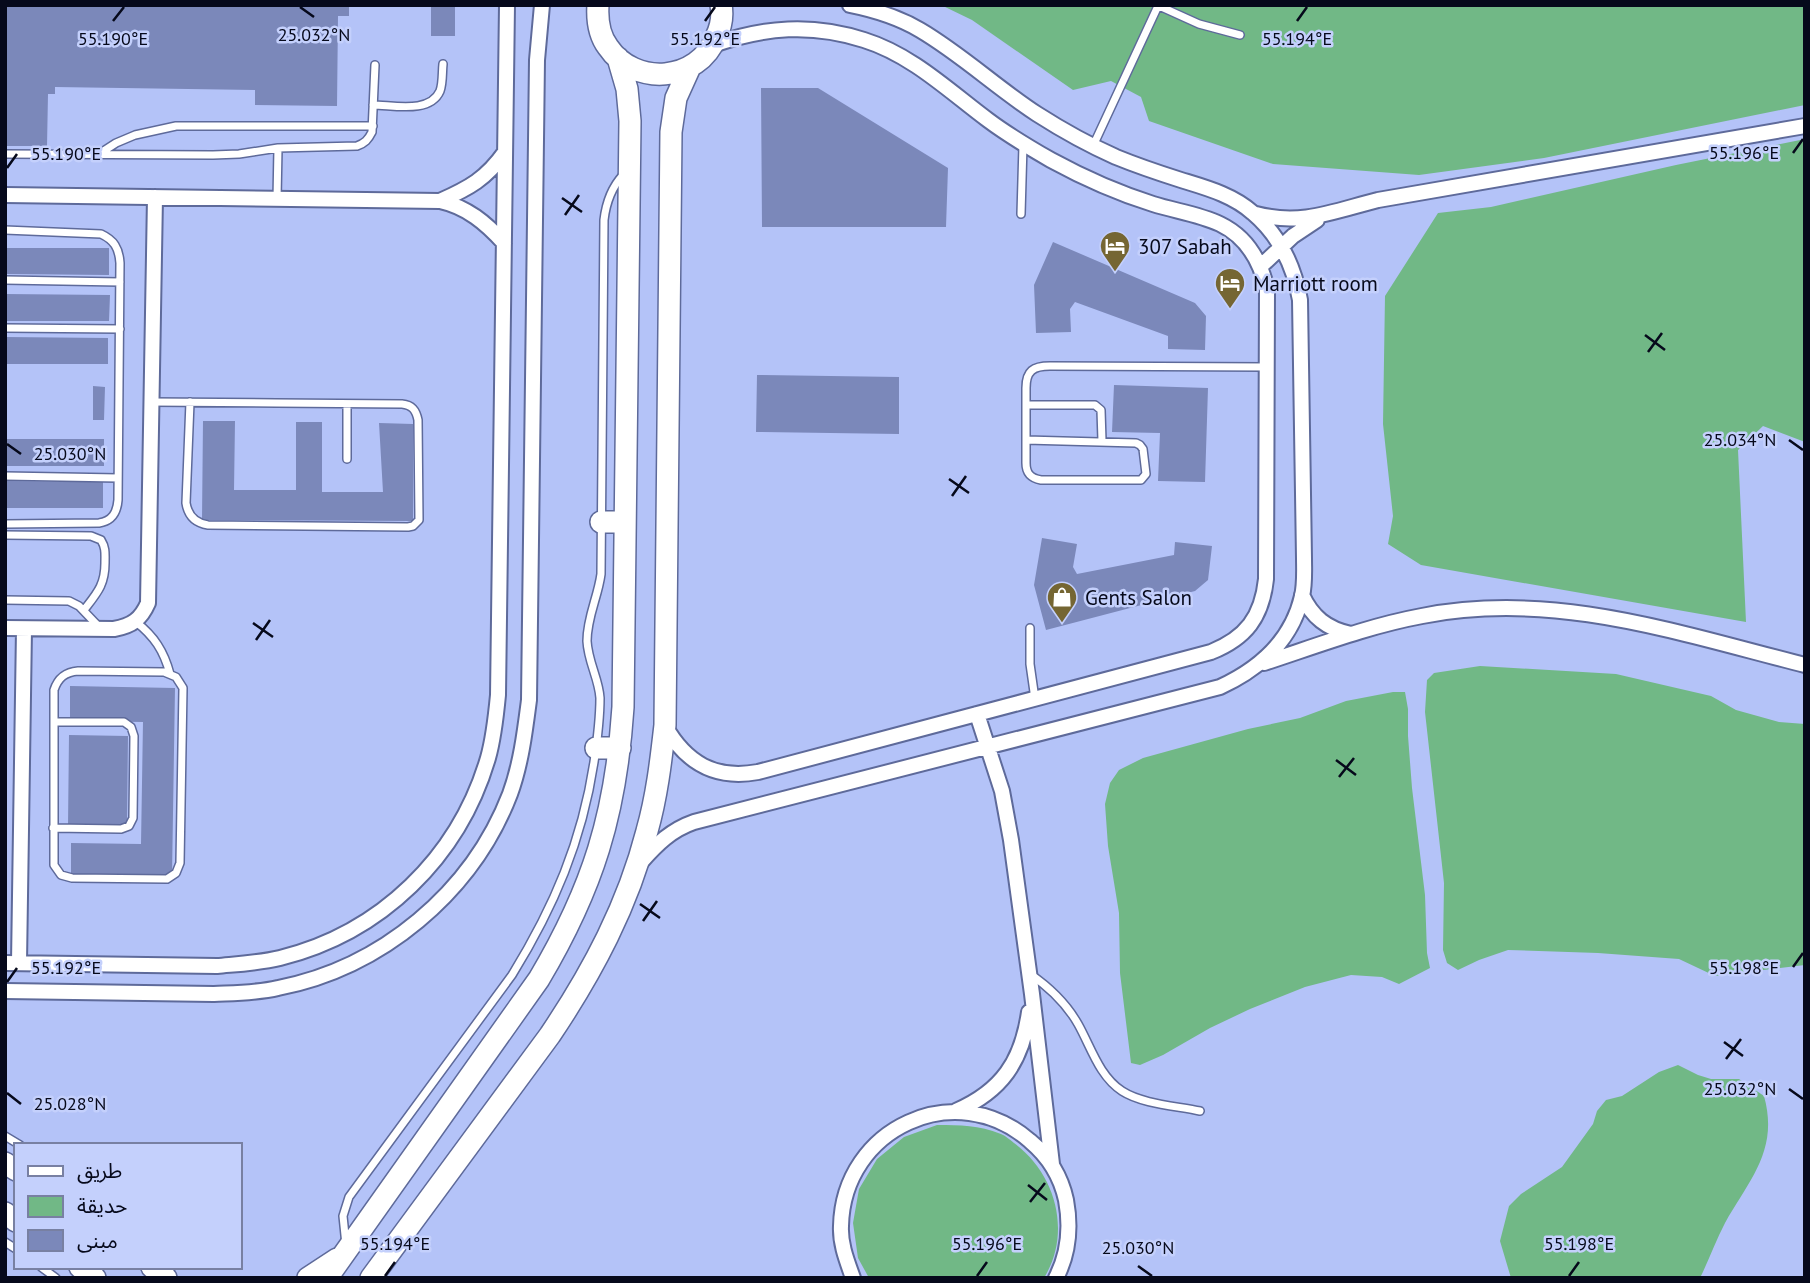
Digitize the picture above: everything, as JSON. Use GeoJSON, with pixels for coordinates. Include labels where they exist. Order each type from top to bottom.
{"type":"FeatureCollection","features":[{"type":"Feature","properties":{"kind":"street"},"geometry":{"type":"LineString","coordinates":[[24,629],[12,963],[217,965],[248,964],[278,958],[308,950],[363,924],[388,906],[433,864],[467,813],[483,775],[495,726],[498,695],[507,5]]}},
{"type":"Feature","properties":{"kind":"street"},"geometry":{"type":"LineString","coordinates":[[532,5],[537,60]]}},
{"type":"Feature","properties":{"kind":"street"},"geometry":{"type":"LineString","coordinates":[[5,991],[246,993],[308,981],[367,956],[411,927],[442,899],[463,875],[498,822],[510,793],[525,732],[529,700],[537,60],[542,5]]}},
{"type":"Feature","properties":{"kind":"street"},"geometry":{"type":"LineString","coordinates":[[598,5],[597,19],[608,47],[628,66],[653,74],[679,72],[699,61],[713,45],[720,28],[721,5]]}},
{"type":"Feature","properties":{"kind":"street"},"geometry":{"type":"LineString","coordinates":[[850,5],[886,14],[920,30],[1036,114],[1093,146],[1231,198],[1254,213],[1282,246],[1297,281],[1300,300],[1304,558],[1302,595],[1297,612],[1283,638],[1259,665]]}},
{"type":"Feature","properties":{"kind":"street"},"geometry":{"type":"LineString","coordinates":[[665,725],[681,750],[706,768],[715,772],[745,775],[1211,652],[1239,637],[1250,625],[1259,611],[1266,579],[1267,290],[1261,266],[1234,232],[1221,224],[1108,188],[1069,169],[990,122],[916,65],[867,41],[832,32],[775,29],[713,45]]}},
{"type":"Feature","properties":{"kind":"street"},"geometry":{"type":"LineString","coordinates":[[327,1278],[539,979],[578,907],[594,869],[606,829],[620,748],[623,707],[629,105],[618,58]]}},
{"type":"Feature","properties":{"kind":"street"},"geometry":{"type":"LineString","coordinates":[[376,1273],[576,996],[620,913],[648,831],[665,725],[671,132],[676,98],[691,67]]}},
{"type":"Feature","properties":{"kind":"street"},"geometry":{"type":"LineString","coordinates":[[1254,213],[1300,219],[1378,200],[1805,126]]}},
{"type":"Feature","properties":{"kind":"street"},"geometry":{"type":"LineString","coordinates":[[440,201],[484,177],[505,152]]}},
{"type":"Feature","properties":{"kind":"street"},"geometry":{"type":"LineString","coordinates":[[5,195],[440,201],[454,204],[482,221],[504,243]]}},
{"type":"Feature","properties":{"kind":"street"},"geometry":{"type":"LineString","coordinates":[[5,628],[126,627],[136,622],[148,603],[155,197]]}},
{"type":"Feature","properties":{"kind":"street"},"geometry":{"type":"LineString","coordinates":[[1261,266],[1305,228],[1331,213]]}},
{"type":"Feature","properties":{"kind":"street"},"geometry":{"type":"LineString","coordinates":[[601,522],[625,522]]}},
{"type":"Feature","properties":{"kind":"street"},"geometry":{"type":"LineString","coordinates":[[1302,595],[1319,620],[1329,627],[1352,634]]}},
{"type":"Feature","properties":{"kind":"street"},"geometry":{"type":"LineString","coordinates":[[636,868],[664,837],[683,825],[1220,687],[1259,665],[1352,634],[1423,615],[1496,607],[1569,611],[1627,621],[1805,665]]}},
{"type":"Feature","properties":{"kind":"street"},"geometry":{"type":"LineString","coordinates":[[977,714],[1007,816],[1032,993],[1052,1166]]}},
{"type":"Feature","properties":{"kind":"street"},"geometry":{"type":"LineString","coordinates":[[596,748],[620,748]]}},
{"type":"Feature","properties":{"kind":"street"},"geometry":{"type":"LineString","coordinates":[[956,1112],[988,1094],[1012,1066],[1021,1050],[1026,1032],[1032,993]]}},
{"type":"Feature","properties":{"kind":"street"},"geometry":{"type":"LineString","coordinates":[[853,1278],[844,1254],[840,1228],[843,1202],[851,1178],[865,1155],[883,1137],[905,1123],[930,1114],[956,1112],[979,1114],[1001,1121],[1021,1133],[1038,1148],[1052,1166],[1063,1189],[1069,1215],[1069,1241],[1056,1278]]}},
{"type":"Feature","properties":{"kind":"street"},"geometry":{"type":"LineString","coordinates":[[307,1278],[344,1253]]}},
{"type":"Feature","properties":{"kind":"lane"},"geometry":{"type":"LineString","coordinates":[[1093,146],[1158,6],[1199,24],[1240,35]]}},
{"type":"Feature","properties":{"kind":"lane"},"geometry":{"type":"LineString","coordinates":[[373,105],[416,106],[433,101],[442,85],[443,64]]}},
{"type":"Feature","properties":{"kind":"lane"},"geometry":{"type":"LineString","coordinates":[[5,154],[226,155],[278,148],[357,146],[369,139],[373,126],[375,65]]}},
{"type":"Feature","properties":{"kind":"lane"},"geometry":{"type":"LineString","coordinates":[[99,155],[116,143],[135,135],[176,126],[373,126]]}},
{"type":"Feature","properties":{"kind":"lane"},"geometry":{"type":"LineString","coordinates":[[1021,214],[1023,144]]}},
{"type":"Feature","properties":{"kind":"lane"},"geometry":{"type":"LineString","coordinates":[[277,199],[278,148]]}},
{"type":"Feature","properties":{"kind":"lane"},"geometry":{"type":"LineString","coordinates":[[344,1253],[343,1216],[349,1197],[512,975],[552,904],[580,828],[590,788],[600,698],[589,658],[587,629],[599,584],[604,220],[611,192],[629,170]]}},
{"type":"Feature","properties":{"kind":"lane"},"geometry":{"type":"LineString","coordinates":[[5,230],[101,234],[109,238],[120,253],[118,507],[111,519],[99,523],[5,524]]}},
{"type":"Feature","properties":{"kind":"lane"},"geometry":{"type":"LineString","coordinates":[[5,280],[120,282]]}},
{"type":"Feature","properties":{"kind":"lane"},"geometry":{"type":"LineString","coordinates":[[5,328],[120,329]]}},
{"type":"Feature","properties":{"kind":"lane"},"geometry":{"type":"LineString","coordinates":[[1026,440],[1136,443],[1144,454],[1146,474],[1144,478],[1136,481],[1034,479],[1029,475],[1026,469],[1026,440],[1026,405],[1026,378],[1031,370],[1040,366],[1268,367]]}},
{"type":"Feature","properties":{"kind":"lane"},"geometry":{"type":"LineString","coordinates":[[151,402],[190,402],[347,404],[407,404],[415,410],[418,420],[419,520],[413,526],[208,525],[197,522],[189,514],[186,503],[190,402]]}},
{"type":"Feature","properties":{"kind":"lane"},"geometry":{"type":"LineString","coordinates":[[347,404],[347,459]]}},
{"type":"Feature","properties":{"kind":"lane"},"geometry":{"type":"LineString","coordinates":[[1026,405],[1095,405],[1101,410],[1102,441]]}},
{"type":"Feature","properties":{"kind":"lane"},"geometry":{"type":"LineString","coordinates":[[5,477],[118,478]]}},
{"type":"Feature","properties":{"kind":"lane"},"geometry":{"type":"LineString","coordinates":[[5,535],[91,536],[101,540],[105,550],[104,579],[84,610]]}},
{"type":"Feature","properties":{"kind":"lane"},"geometry":{"type":"LineString","coordinates":[[5,600],[69,601],[84,610],[102,629]]}},
{"type":"Feature","properties":{"kind":"lane"},"geometry":{"type":"LineString","coordinates":[[136,622],[156,642],[170,674]]}},
{"type":"Feature","properties":{"kind":"lane"},"geometry":{"type":"LineString","coordinates":[[1030,628],[1030,664],[1035,699]]}},
{"type":"Feature","properties":{"kind":"lane"},"geometry":{"type":"LineString","coordinates":[[164,671],[170,674],[180,682],[184,694],[180,863],[176,873],[162,880],[66,877],[54,865],[54,690],[57,684],[65,674],[71,672],[164,671]]}},
{"type":"Feature","properties":{"kind":"lane"},"geometry":{"type":"LineString","coordinates":[[53,828],[121,829],[129,826],[133,818],[134,736],[131,727],[124,722],[54,722]]}},
{"type":"Feature","properties":{"kind":"lane"},"geometry":{"type":"LineString","coordinates":[[1029,973],[1052,991],[1071,1013],[1100,1066],[1114,1084],[1134,1097],[1200,1111]]}},
{"type":"Feature","properties":{"kind":"green space"},"geometry":{"type":"Polygon","coordinates":[[[941,5],[1804,5],[1805,105],[1544,158],[1419,175],[1273,164],[1149,121],[1141,97],[1111,81],[1073,90],[972,20],[941,5]]]}},
{"type":"Feature","properties":{"kind":"green space"},"geometry":{"type":"Polygon","coordinates":[[[1805,139],[1805,442],[1763,426],[1738,450],[1746,622],[1421,565],[1388,544],[1393,516],[1383,424],[1385,296],[1438,213],[1491,207],[1805,139]]]}},
{"type":"Feature","properties":{"kind":"green space"},"geometry":{"type":"Polygon","coordinates":[[[1480,666],[1616,674],[1711,696],[1736,710],[1779,722],[1805,724],[1805,965],[1715,976],[1679,959],[1508,950],[1458,970],[1447,963],[1443,950],[1444,883],[1425,712],[1427,680],[1434,673],[1480,666]]]}},
{"type":"Feature","properties":{"kind":"green space"},"geometry":{"type":"Polygon","coordinates":[[[1405,692],[1408,709],[1412,788],[1425,895],[1430,968],[1399,984],[1382,977],[1351,975],[1305,987],[1210,1028],[1163,1055],[1140,1065],[1131,1063],[1120,973],[1119,913],[1108,846],[1105,804],[1110,783],[1119,770],[1143,758],[1248,729],[1300,718],[1346,701],[1405,692]]]}},
{"type":"Feature","properties":{"kind":"green space"},"geometry":{"type":"Polygon","coordinates":[[[1678,1065],[1711,1079],[1739,1079],[1764,1096],[1768,1115],[1768,1132],[1760,1163],[1725,1223],[1700,1278],[1511,1278],[1500,1241],[1509,1206],[1521,1194],[1562,1167],[1593,1124],[1597,1111],[1606,1100],[1622,1096],[1659,1072],[1678,1065]]]}},
{"type":"Feature","properties":{"kind":"green space"},"geometry":{"type":"Polygon","coordinates":[[[937,1125],[969,1126],[1001,1134],[1028,1156],[1040,1171],[1049,1187],[1058,1223],[1057,1242],[1044,1278],[869,1278],[858,1258],[853,1223],[859,1189],[877,1159],[904,1137],[937,1125]]]}},
{"type":"Feature","properties":{"kind":"building"},"geometry":{"type":"Polygon","coordinates":[[[5,5],[349,5],[349,16],[338,16],[337,106],[255,105],[255,90],[55,87],[55,94],[48,94],[47,146],[5,146],[5,5]]]}},
{"type":"Feature","properties":{"kind":"building"},"geometry":{"type":"Polygon","coordinates":[[[431,5],[455,5],[455,36],[431,36],[431,5]]]}},
{"type":"Feature","properties":{"kind":"building"},"geometry":{"type":"Polygon","coordinates":[[[761,88],[818,88],[948,168],[946,227],[762,227],[761,88]]]}},
{"type":"Feature","properties":{"kind":"building"},"geometry":{"type":"Polygon","coordinates":[[[1053,242],[1195,303],[1206,316],[1205,350],[1168,349],[1168,336],[1075,302],[1070,309],[1071,332],[1036,333],[1034,285],[1053,242]]]}},
{"type":"Feature","properties":{"kind":"building"},"geometry":{"type":"Polygon","coordinates":[[[5,248],[109,248],[109,275],[5,274],[5,248]]]}},
{"type":"Feature","properties":{"kind":"building"},"geometry":{"type":"Polygon","coordinates":[[[5,294],[110,295],[109,321],[5,321],[5,294]]]}},
{"type":"Feature","properties":{"kind":"building"},"geometry":{"type":"Polygon","coordinates":[[[5,337],[108,338],[108,364],[5,364],[5,337]]]}},
{"type":"Feature","properties":{"kind":"building"},"geometry":{"type":"Polygon","coordinates":[[[757,375],[899,377],[899,434],[756,432],[757,375]]]}},
{"type":"Feature","properties":{"kind":"building"},"geometry":{"type":"Polygon","coordinates":[[[1114,385],[1208,388],[1205,482],[1158,481],[1160,433],[1112,432],[1114,385]]]}},
{"type":"Feature","properties":{"kind":"building"},"geometry":{"type":"Polygon","coordinates":[[[93,386],[105,387],[104,420],[93,420],[93,386]]]}},
{"type":"Feature","properties":{"kind":"building"},"geometry":{"type":"Polygon","coordinates":[[[203,421],[235,421],[234,490],[296,490],[296,422],[322,422],[322,492],[383,492],[379,423],[413,424],[413,521],[202,520],[203,421]]]}},
{"type":"Feature","properties":{"kind":"building"},"geometry":{"type":"Polygon","coordinates":[[[5,439],[104,439],[104,466],[5,466],[5,439]]]}},
{"type":"Feature","properties":{"kind":"building"},"geometry":{"type":"Polygon","coordinates":[[[5,481],[103,482],[103,508],[5,508],[5,481]]]}},
{"type":"Feature","properties":{"kind":"building"},"geometry":{"type":"Polygon","coordinates":[[[1042,538],[1077,544],[1073,567],[1077,574],[1174,555],[1175,542],[1212,546],[1208,580],[1195,591],[1046,630],[1034,585],[1042,538]]]}},
{"type":"Feature","properties":{"kind":"building"},"geometry":{"type":"Polygon","coordinates":[[[70,686],[175,688],[172,876],[71,874],[71,843],[141,844],[143,722],[70,721],[70,686]]]}},
{"type":"Feature","properties":{"kind":"building"},"geometry":{"type":"Polygon","coordinates":[[[69,735],[128,736],[127,826],[68,826],[69,735]]]}},
{"type":"Feature","properties":{"kind":"place","name":"307 Sabah"},"geometry":{"type":"Point","coordinates":[1115,273]}},
{"type":"Feature","properties":{"kind":"place","name":"Marriott room"},"geometry":{"type":"Point","coordinates":[1230,310]}},
{"type":"Feature","properties":{"kind":"place","name":"Gents Salon"},"geometry":{"type":"Point","coordinates":[1062,624]}}]}
